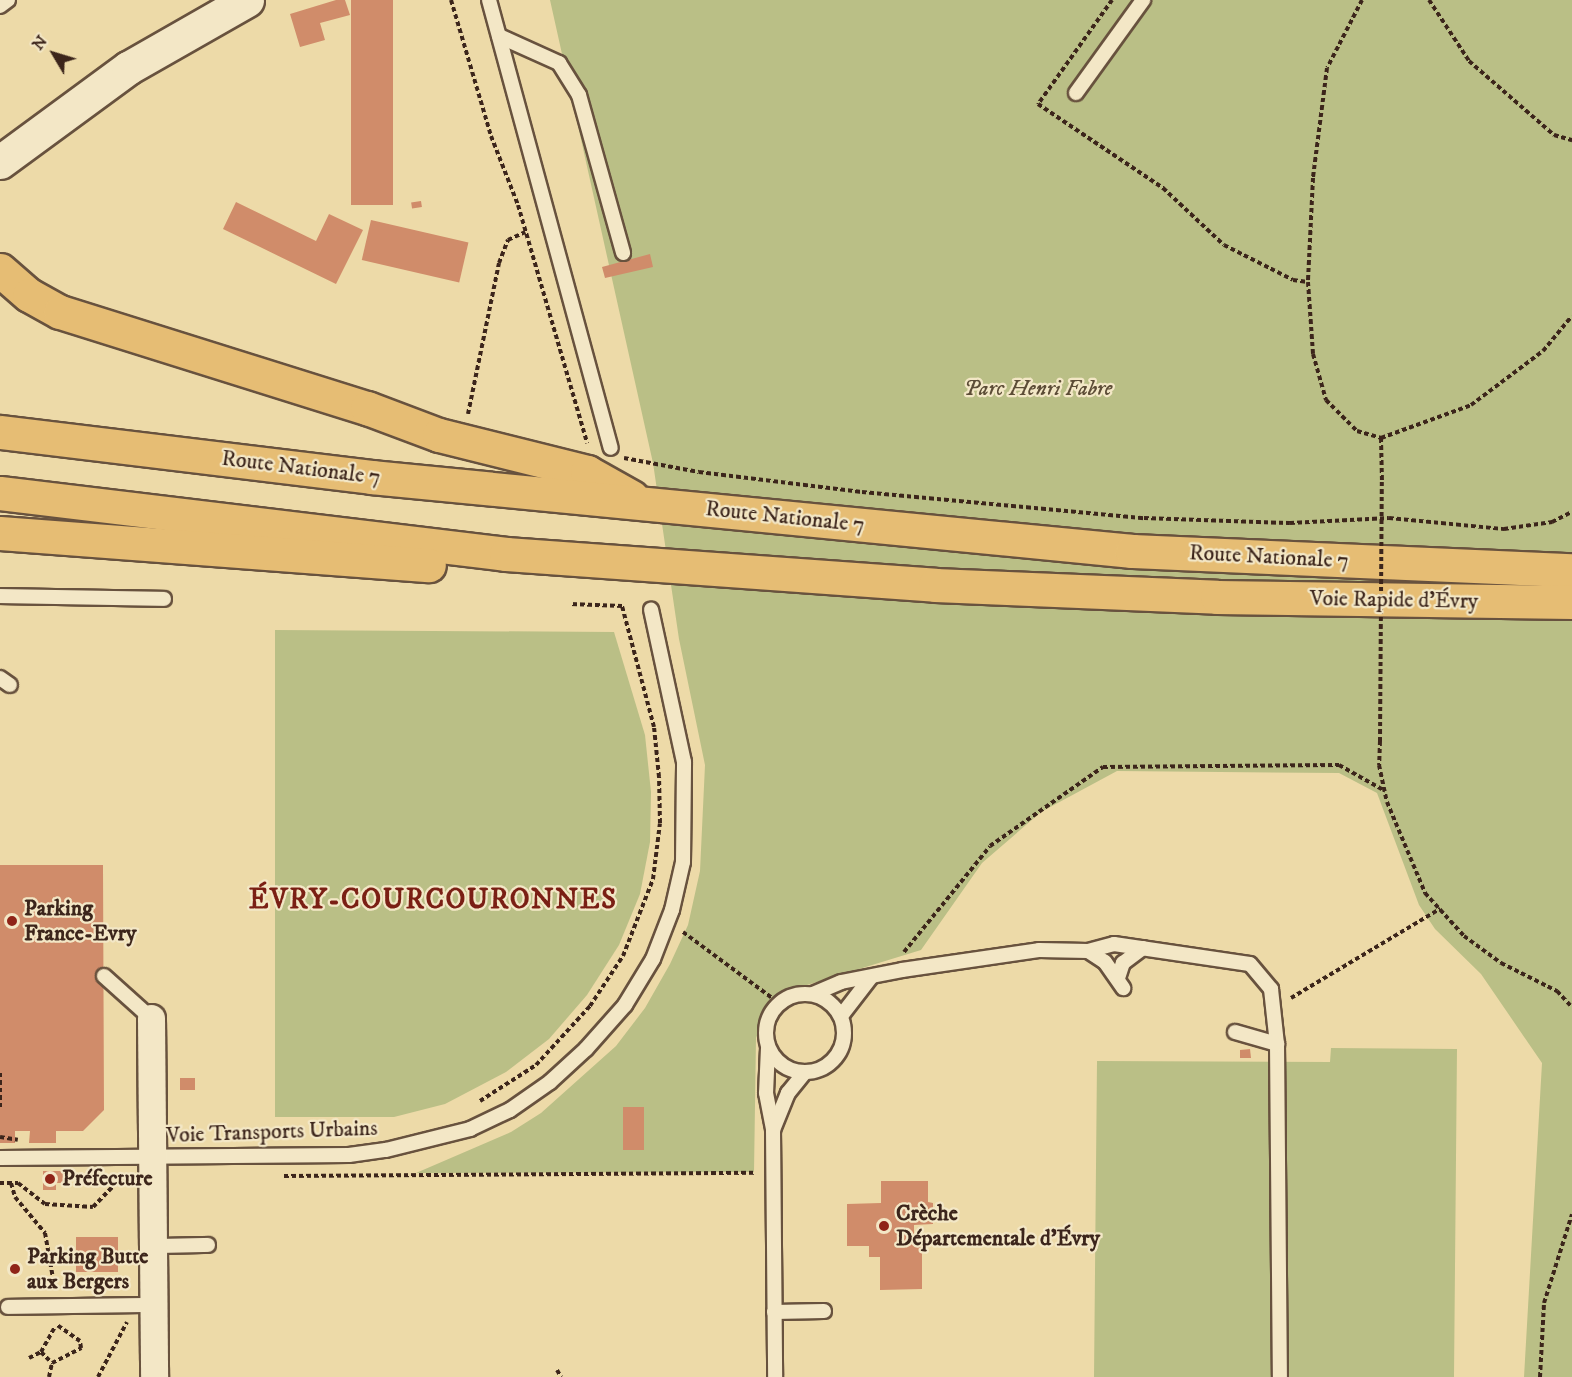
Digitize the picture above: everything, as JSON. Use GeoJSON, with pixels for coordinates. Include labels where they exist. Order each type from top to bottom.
{"type":"FeatureCollection","features":[{"type":"Feature","properties":{"kind":"main road"},"geometry":{"type":"LineString","coordinates":[[0,270],[29,295],[60,312],[368,408],[439,435],[587,472],[644,504]]}},
{"type":"Feature","properties":{"kind":"main road","name":"Route Nationale 7"},"geometry":{"type":"LineString","coordinates":[[0,432],[371,477],[1132,551],[1572,570]]}},
{"type":"Feature","properties":{"kind":"main road","name":"Route Nationale 7"},"geometry":{"type":"LineString","coordinates":[[0,493],[506,554],[936,585],[1217,597]]}},
{"type":"Feature","properties":{"kind":"main road"},"geometry":{"type":"LineString","coordinates":[[0,533],[461,567],[506,554]]}},
{"type":"Feature","properties":{"kind":"main road","name":"Voie Rapide d'Évry"},"geometry":{"type":"LineString","coordinates":[[1217,597],[1572,602]]}},
{"type":"Feature","properties":{"kind":"street"},"geometry":{"type":"LineString","coordinates":[[0,162],[128,68],[247,0]]}},
{"type":"Feature","properties":{"kind":"street"},"geometry":{"type":"LineString","coordinates":[[152,1018],[154,1377]]}},
{"type":"Feature","properties":{"kind":"lane"},"geometry":{"type":"LineString","coordinates":[[0,6],[8,0]]}},
{"type":"Feature","properties":{"kind":"lane"},"geometry":{"type":"LineString","coordinates":[[489,0],[616,453]]}},
{"type":"Feature","properties":{"kind":"lane"},"geometry":{"type":"LineString","coordinates":[[1076,93],[1143,0]]}},
{"type":"Feature","properties":{"kind":"lane"},"geometry":{"type":"LineString","coordinates":[[499,36],[559,63],[579,95],[623,253]]}},
{"type":"Feature","properties":{"kind":"lane"},"geometry":{"type":"LineString","coordinates":[[0,596],[165,599]]}},
{"type":"Feature","properties":{"kind":"lane","name":"Voie Transports Urbains"},"geometry":{"type":"LineString","coordinates":[[0,1158],[349,1155],[424,1143],[470,1129],[510,1110],[550,1082],[586,1050],[625,1005],[652,959],[668,921],[683,862],[684,762],[651,610]]}},
{"type":"Feature","properties":{"kind":"lane"},"geometry":{"type":"LineString","coordinates":[[813,994],[841,982],[886,973],[1039,950],[1088,951],[1114,944],[1250,964],[1271,989],[1277,1044],[1280,1377]]}},
{"type":"Feature","properties":{"kind":"lane"},"geometry":{"type":"LineString","coordinates":[[1088,951],[1105,962],[1120,983],[1123,963],[1143,948]]}},
{"type":"Feature","properties":{"kind":"lane"},"geometry":{"type":"LineString","coordinates":[[104,976],[152,1018]]}},
{"type":"Feature","properties":{"kind":"lane"},"geometry":{"type":"LineString","coordinates":[[841,1016],[870,977]]}},
{"type":"Feature","properties":{"kind":"lane"},"geometry":{"type":"LineString","coordinates":[[768,1048],[780,1064],[804,1073],[823,1068],[839,1053],[845,1031],[841,1016],[828,1000],[813,994],[796,994],[779,1003],[765,1028],[768,1048],[766,1093],[773,1130],[775,1377]]}},
{"type":"Feature","properties":{"kind":"lane"},"geometry":{"type":"LineString","coordinates":[[1235,1032],[1277,1044]]}},
{"type":"Feature","properties":{"kind":"lane"},"geometry":{"type":"LineString","coordinates":[[773,1130],[788,1093],[804,1073]]}},
{"type":"Feature","properties":{"kind":"lane"},"geometry":{"type":"LineString","coordinates":[[154,1246],[208,1245]]}},
{"type":"Feature","properties":{"kind":"lane"},"geometry":{"type":"LineString","coordinates":[[8,1307],[154,1305]]}},
{"type":"Feature","properties":{"kind":"lane"},"geometry":{"type":"LineString","coordinates":[[774,1312],[824,1311]]}},
{"type":"Feature","properties":{"kind":"path"},"geometry":{"type":"LineString","coordinates":[[451,0],[525,232],[587,444]]}},
{"type":"Feature","properties":{"kind":"path"},"geometry":{"type":"LineString","coordinates":[[1355,0],[1358,5]]}},
{"type":"Feature","properties":{"kind":"path"},"geometry":{"type":"LineString","coordinates":[[1362,0],[1327,68],[1313,178],[1308,282],[1312,354],[1326,400],[1357,431],[1381,438],[1471,405],[1543,351],[1572,316]]}},
{"type":"Feature","properties":{"kind":"path"},"geometry":{"type":"LineString","coordinates":[[1429,0],[1469,61],[1554,135],[1572,140]]}},
{"type":"Feature","properties":{"kind":"path"},"geometry":{"type":"LineString","coordinates":[[1163,188],[1224,245],[1293,280],[1308,282]]}},
{"type":"Feature","properties":{"kind":"path"},"geometry":{"type":"LineString","coordinates":[[439,435],[464,427],[478,381],[499,263],[508,240],[525,232]]}},
{"type":"Feature","properties":{"kind":"path"},"geometry":{"type":"LineString","coordinates":[[1381,438],[1379,765],[1385,791],[1425,893],[1464,936],[1501,963],[1557,991],[1572,1006]]}},
{"type":"Feature","properties":{"kind":"path"},"geometry":{"type":"LineString","coordinates":[[616,453],[699,472],[862,492],[1144,518],[1290,523],[1389,518],[1504,529],[1552,522],[1572,512]]}},
{"type":"Feature","properties":{"kind":"path"},"geometry":{"type":"LineString","coordinates":[[475,1104],[536,1065],[569,1033],[618,965],[645,905],[660,823],[659,777],[654,727],[622,606],[570,604]]}},
{"type":"Feature","properties":{"kind":"path"},"geometry":{"type":"LineString","coordinates":[[886,973],[990,846],[1103,767],[1339,765],[1385,791]]}},
{"type":"Feature","properties":{"kind":"path"},"geometry":{"type":"LineString","coordinates":[[1273,1009],[1440,909]]}},
{"type":"Feature","properties":{"kind":"path"},"geometry":{"type":"LineString","coordinates":[[668,921],[779,1003]]}},
{"type":"Feature","properties":{"kind":"path"},"geometry":{"type":"LineString","coordinates":[[0,1073],[0,1107]]}},
{"type":"Feature","properties":{"kind":"path"},"geometry":{"type":"LineString","coordinates":[[0,1137],[15,1137]]}},
{"type":"Feature","properties":{"kind":"path"},"geometry":{"type":"LineString","coordinates":[[128,1157],[128,1193]]}},
{"type":"Feature","properties":{"kind":"path"},"geometry":{"type":"LineString","coordinates":[[273,1176],[773,1172]]}},
{"type":"Feature","properties":{"kind":"path"},"geometry":{"type":"LineString","coordinates":[[0,1183],[18,1183],[45,1204],[93,1206],[116,1183],[128,1182]]}},
{"type":"Feature","properties":{"kind":"path"},"geometry":{"type":"LineString","coordinates":[[1540,1377],[1544,1303],[1572,1214]]}},
{"type":"Feature","properties":{"kind":"path"},"geometry":{"type":"LineString","coordinates":[[98,1377],[127,1324],[128,1305]]}},
{"type":"Feature","properties":{"kind":"path"},"geometry":{"type":"LineString","coordinates":[[29,1358],[40,1352],[55,1327]]}},
{"type":"Feature","properties":{"kind":"path"},"geometry":{"type":"LineString","coordinates":[[40,1352],[52,1364]]}},
{"type":"Feature","properties":{"kind":"path"},"geometry":{"type":"LineString","coordinates":[[557,1370],[561,1377]]}},
{"type":"Feature","properties":{"kind":"green space","name":"Parc Henri Fabre"},"geometry":{"type":"Polygon","coordinates":[[[550,0],[1572,0],[1572,1377],[1524,1377],[1542,1063],[1481,974],[1435,929],[1419,905],[1377,793],[1339,773],[1117,771],[1041,812],[982,863],[921,950],[794,989],[767,1012],[756,1038],[754,1172],[416,1173],[511,1132],[541,1113],[616,1046],[645,1008],[670,964],[688,925],[700,871],[705,765],[679,639],[653,463],[550,0]]]}},
{"type":"Feature","properties":{"kind":"green space"},"geometry":{"type":"Polygon","coordinates":[[[275,630],[614,632],[645,735],[651,792],[650,842],[640,894],[619,945],[587,995],[549,1039],[506,1072],[445,1104],[394,1117],[275,1117],[275,630]]]}},
{"type":"Feature","properties":{"kind":"green space"},"geometry":{"type":"Polygon","coordinates":[[[1331,1048],[1457,1049],[1454,1377],[1094,1377],[1097,1061],[1330,1062],[1331,1048]]]}},
{"type":"Feature","properties":{"kind":"building"},"geometry":{"type":"Polygon","coordinates":[[[336,0],[345,0],[350,15],[320,23],[325,40],[300,47],[290,14],[336,0]]]}},
{"type":"Feature","properties":{"kind":"building"},"geometry":{"type":"Polygon","coordinates":[[[351,0],[393,0],[393,205],[351,205],[351,0]]]}},
{"type":"Feature","properties":{"kind":"building"},"geometry":{"type":"Polygon","coordinates":[[[421,201],[422,207],[412,208],[411,203],[421,201]]]}},
{"type":"Feature","properties":{"kind":"building"},"geometry":{"type":"Polygon","coordinates":[[[236,202],[316,241],[329,214],[363,230],[336,284],[223,229],[236,202]]]}},
{"type":"Feature","properties":{"kind":"building"},"geometry":{"type":"Polygon","coordinates":[[[371,220],[468,242],[459,282],[362,260],[371,220]]]}},
{"type":"Feature","properties":{"kind":"building"},"geometry":{"type":"Polygon","coordinates":[[[650,254],[653,267],[605,278],[602,267],[650,254]]]}},
{"type":"Feature","properties":{"kind":"building"},"geometry":{"type":"Polygon","coordinates":[[[0,865],[103,865],[104,1110],[83,1131],[56,1131],[56,1143],[29,1143],[30,1131],[15,1131],[15,1143],[0,1143],[0,865]]]}},
{"type":"Feature","properties":{"kind":"building"},"geometry":{"type":"Polygon","coordinates":[[[1250,1049],[1251,1058],[1240,1058],[1240,1050],[1250,1049]]]}},
{"type":"Feature","properties":{"kind":"building"},"geometry":{"type":"Polygon","coordinates":[[[180,1078],[195,1078],[195,1090],[180,1090],[180,1078]]]}},
{"type":"Feature","properties":{"kind":"building"},"geometry":{"type":"Polygon","coordinates":[[[623,1107],[644,1107],[644,1150],[623,1150],[623,1107]]]}},
{"type":"Feature","properties":{"kind":"building"},"geometry":{"type":"Polygon","coordinates":[[[43,1171],[70,1171],[69,1183],[56,1183],[56,1190],[43,1190],[43,1171]]]}},
{"type":"Feature","properties":{"kind":"building"},"geometry":{"type":"Polygon","coordinates":[[[881,1181],[928,1181],[928,1202],[933,1203],[933,1224],[914,1225],[914,1246],[922,1246],[922,1289],[880,1290],[880,1257],[869,1257],[869,1246],[847,1246],[847,1204],[881,1203],[881,1181]]]}},
{"type":"Feature","properties":{"kind":"building"},"geometry":{"type":"Polygon","coordinates":[[[76,1237],[118,1237],[118,1272],[76,1272],[76,1237]]]}},
{"type":"Feature","properties":{"kind":"place","name":"Parking France-Evry"},"geometry":{"type":"Point","coordinates":[12,921]}},
{"type":"Feature","properties":{"kind":"place","name":"Préfecture"},"geometry":{"type":"Point","coordinates":[50,1179]}},
{"type":"Feature","properties":{"kind":"place","name":"Crèche Départementale d'Évry"},"geometry":{"type":"Point","coordinates":[884,1226]}},
{"type":"Feature","properties":{"kind":"place","name":"Parking Butte aux Bergers"},"geometry":{"type":"Point","coordinates":[15,1269]}},
{"type":"Feature","properties":{"kind":"district","name":"ÉVRY-COURCOURONNES"},"geometry":{"type":"Point","coordinates":[433,900]}}]}
